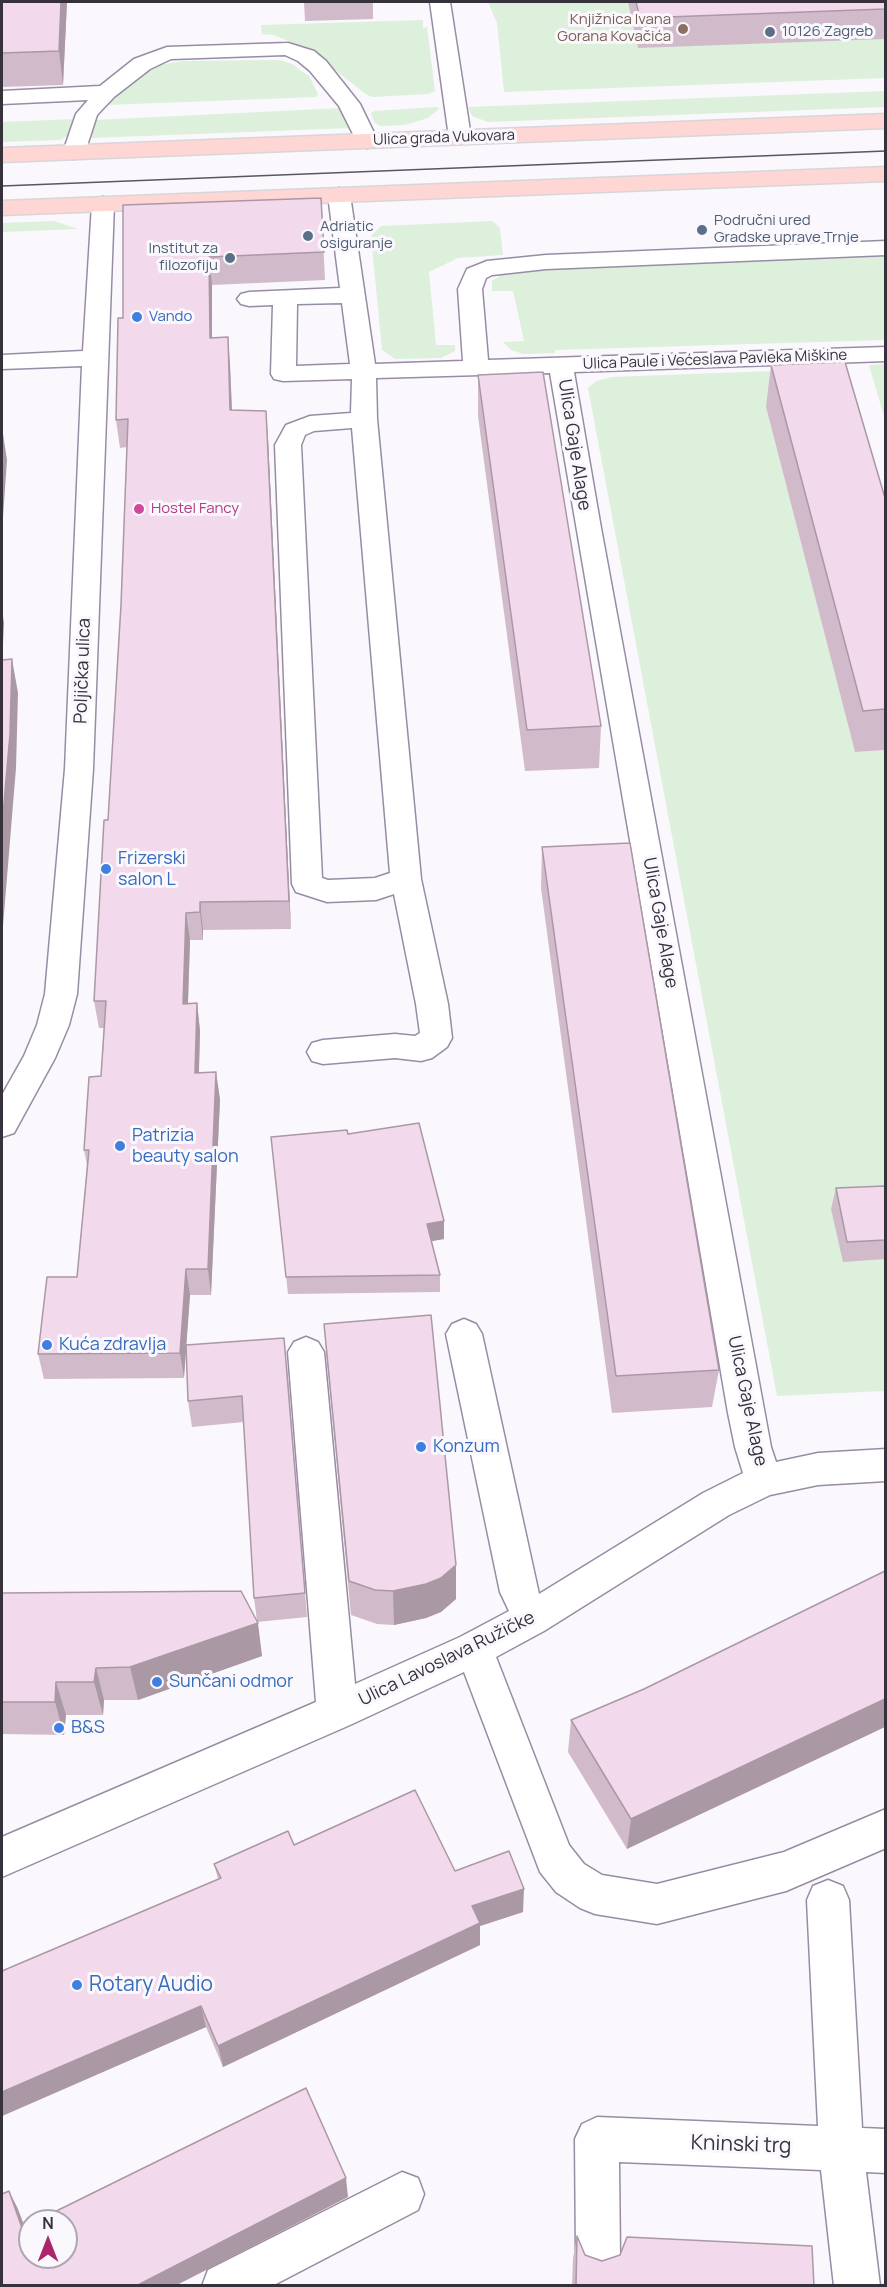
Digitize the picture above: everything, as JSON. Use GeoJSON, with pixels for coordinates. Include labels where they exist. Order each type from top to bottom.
{"type":"FeatureCollection","features":[{"type":"Feature","properties":{"kind":"main road","name":"Ulica grada Vukovara"},"geometry":{"type":"LineString","coordinates":[[2,155],[885,121]]}},
{"type":"Feature","properties":{"kind":"main road"},"geometry":{"type":"LineString","coordinates":[[2,208],[885,174]]}},
{"type":"Feature","properties":{"kind":"street"},"geometry":{"type":"LineString","coordinates":[[443,3],[452,99],[460,137]]}},
{"type":"Feature","properties":{"kind":"street"},"geometry":{"type":"LineString","coordinates":[[74,153],[87,114],[106,92],[142,63],[167,53],[288,49],[306,56],[318,66],[349,104],[367,141]]}},
{"type":"Feature","properties":{"kind":"street"},"geometry":{"type":"LineString","coordinates":[[2,98],[106,92]]}},
{"type":"Feature","properties":{"kind":"street"},"geometry":{"type":"LineString","coordinates":[[323,1052],[395,1046],[421,1048],[436,1038],[430,994],[406,879],[364,419],[364,373],[339,195]]}},
{"type":"Feature","properties":{"kind":"street","name":"Poljička ulica"},"geometry":{"type":"LineString","coordinates":[[2,1124],[39,1058],[53,1025],[61,994],[79,768],[94,358],[104,204]]}},
{"type":"Feature","properties":{"kind":"street"},"geometry":{"type":"LineString","coordinates":[[476,368],[470,289],[475,274],[487,268],[546,262],[885,248]]}},
{"type":"Feature","properties":{"kind":"street"},"geometry":{"type":"LineString","coordinates":[[249,299],[352,295]]}},
{"type":"Feature","properties":{"kind":"street","name":"Ulica Paule i Većeslava Pavleka Miškine"},"geometry":{"type":"LineString","coordinates":[[285,298],[283,374],[885,354]]}},
{"type":"Feature","properties":{"kind":"street"},"geometry":{"type":"LineString","coordinates":[[843,356],[850,380]]}},
{"type":"Feature","properties":{"kind":"street"},"geometry":{"type":"LineString","coordinates":[[2,362],[94,358]]}},
{"type":"Feature","properties":{"kind":"street","name":"Ulica Gaje Alage"},"geometry":{"type":"LineString","coordinates":[[561,366],[744,1402],[753,1447],[764,1480]]}},
{"type":"Feature","properties":{"kind":"street"},"geometry":{"type":"LineString","coordinates":[[364,419],[309,424],[295,430],[288,445],[307,884],[327,891],[376,889],[406,879]]}},
{"type":"Feature","properties":{"kind":"street"},"geometry":{"type":"LineString","coordinates":[[464,1334],[519,1592],[531,1619]]}},
{"type":"Feature","properties":{"kind":"street"},"geometry":{"type":"LineString","coordinates":[[306,1352],[336,1712]]}},
{"type":"Feature","properties":{"kind":"street","name":"Ulica Lavoslava Ružičke"},"geometry":{"type":"LineString","coordinates":[[2,1857],[336,1712],[474,1648],[531,1619],[716,1504],[764,1480],[818,1469],[885,1465]]}},
{"type":"Feature","properties":{"kind":"street"},"geometry":{"type":"LineString","coordinates":[[474,1648],[554,1858],[570,1878],[595,1894],[657,1904],[786,1871],[885,1828]]}},
{"type":"Feature","properties":{"kind":"street"},"geometry":{"type":"LineString","coordinates":[[828,1900],[841,2149],[857,2286]]}},
{"type":"Feature","properties":{"kind":"street","name":"Kninski trg"},"geometry":{"type":"LineString","coordinates":[[598,2258],[597,2139],[885,2151]]}},
{"type":"Feature","properties":{"kind":"street"},"geometry":{"type":"LineString","coordinates":[[224,2286],[402,2194]]}},
{"type":"Feature","properties":{"kind":"green space"},"geometry":{"type":"Polygon","coordinates":[[[488,2],[708,2],[632,18],[638,47],[885,38],[885,78],[504,92],[497,23],[488,2]]]}},
{"type":"Feature","properties":{"kind":"green space"},"geometry":{"type":"Polygon","coordinates":[[[423,20],[423,28],[427,27],[435,91],[428,94],[373,97],[367,95],[326,63],[291,42],[273,35],[262,34],[261,25],[423,20]]]}},
{"type":"Feature","properties":{"kind":"green space"},"geometry":{"type":"Polygon","coordinates":[[[280,60],[292,64],[309,76],[318,94],[316,97],[106,105],[149,70],[164,64],[184,61],[280,60]]]}},
{"type":"Feature","properties":{"kind":"green space"},"geometry":{"type":"Polygon","coordinates":[[[886,91],[885,107],[488,122],[472,116],[468,107],[886,91]]]}},
{"type":"Feature","properties":{"kind":"green space"},"geometry":{"type":"Polygon","coordinates":[[[342,108],[352,128],[92,138],[90,133],[95,120],[342,108]]]}},
{"type":"Feature","properties":{"kind":"green space"},"geometry":{"type":"Polygon","coordinates":[[[440,108],[428,118],[405,125],[380,126],[374,122],[371,113],[375,111],[440,108]]]}},
{"type":"Feature","properties":{"kind":"green space"},"geometry":{"type":"Polygon","coordinates":[[[75,119],[68,136],[60,140],[2,142],[2,122],[75,119]]]}},
{"type":"Feature","properties":{"kind":"green space"},"geometry":{"type":"Polygon","coordinates":[[[54,221],[78,229],[2,232],[2,223],[54,221]]]}},
{"type":"Feature","properties":{"kind":"green space"},"geometry":{"type":"Polygon","coordinates":[[[492,221],[500,228],[503,255],[458,258],[429,272],[436,345],[455,345],[455,351],[441,358],[395,359],[382,350],[371,236],[381,226],[492,221]]]}},
{"type":"Feature","properties":{"kind":"green space"},"geometry":{"type":"Polygon","coordinates":[[[885,255],[885,340],[555,350],[555,353],[523,354],[511,350],[503,342],[524,341],[513,291],[492,291],[492,281],[509,270],[885,255]]]}},
{"type":"Feature","properties":{"kind":"green space"},"geometry":{"type":"Polygon","coordinates":[[[886,364],[885,420],[869,365],[886,364]]]}},
{"type":"Feature","properties":{"kind":"green space"},"geometry":{"type":"Polygon","coordinates":[[[826,369],[766,407],[855,752],[885,750],[885,1391],[777,1396],[588,388],[596,381],[612,377],[826,369]]]}},
{"type":"Feature","properties":{"kind":"building"},"geometry":{"type":"Polygon","coordinates":[[[2,2],[61,2],[59,51],[2,53],[2,2]]]}},
{"type":"Feature","properties":{"kind":"building"},"geometry":{"type":"Polygon","coordinates":[[[636,2],[885,2],[885,9],[640,18],[636,2]]]}},
{"type":"Feature","properties":{"kind":"building"},"geometry":{"type":"Polygon","coordinates":[[[321,198],[324,252],[209,257],[210,338],[228,337],[230,410],[266,411],[289,901],[200,902],[200,912],[186,913],[183,1004],[197,1003],[195,1073],[216,1072],[208,1269],[186,1269],[180,1353],[38,1354],[47,1277],[77,1277],[89,1150],[84,1150],[89,1077],[101,1076],[106,1001],[94,1001],[104,820],[108,820],[121,605],[128,419],[116,420],[118,318],[123,318],[123,205],[321,198]]]}},
{"type":"Feature","properties":{"kind":"building"},"geometry":{"type":"Polygon","coordinates":[[[845,362],[885,498],[885,709],[863,711],[771,365],[845,362]]]}},
{"type":"Feature","properties":{"kind":"building"},"geometry":{"type":"Polygon","coordinates":[[[543,372],[601,726],[527,730],[478,375],[543,372]]]}},
{"type":"Feature","properties":{"kind":"building"},"geometry":{"type":"Polygon","coordinates":[[[12,659],[10,734],[2,826],[2,660],[12,659]]]}},
{"type":"Feature","properties":{"kind":"building"},"geometry":{"type":"Polygon","coordinates":[[[630,843],[719,1370],[616,1376],[542,847],[630,843]]]}},
{"type":"Feature","properties":{"kind":"building"},"geometry":{"type":"Polygon","coordinates":[[[419,1123],[444,1221],[427,1224],[440,1275],[286,1277],[271,1137],[347,1130],[348,1134],[419,1123]]]}},
{"type":"Feature","properties":{"kind":"building"},"geometry":{"type":"Polygon","coordinates":[[[885,1186],[885,1240],[847,1242],[836,1188],[885,1186]]]}},
{"type":"Feature","properties":{"kind":"building"},"geometry":{"type":"Polygon","coordinates":[[[431,1315],[456,1565],[441,1578],[426,1584],[393,1591],[375,1590],[349,1581],[324,1324],[431,1315]]]}},
{"type":"Feature","properties":{"kind":"building"},"geometry":{"type":"Polygon","coordinates":[[[284,1338],[305,1593],[254,1598],[242,1396],[188,1401],[186,1345],[284,1338]]]}},
{"type":"Feature","properties":{"kind":"building"},"geometry":{"type":"Polygon","coordinates":[[[885,1571],[885,1699],[631,1819],[571,1720],[644,1689],[885,1571]]]}},
{"type":"Feature","properties":{"kind":"building"},"geometry":{"type":"Polygon","coordinates":[[[241,1591],[258,1623],[130,1667],[96,1668],[94,1682],[56,1682],[55,1702],[2,1702],[2,1593],[241,1591]]]}},
{"type":"Feature","properties":{"kind":"building"},"geometry":{"type":"Polygon","coordinates":[[[415,1790],[455,1871],[509,1851],[524,1889],[472,1906],[480,1923],[218,2046],[201,2006],[2,2092],[2,1971],[221,1878],[214,1864],[288,1831],[294,1845],[415,1790]]]}},
{"type":"Feature","properties":{"kind":"building"},"geometry":{"type":"Polygon","coordinates":[[[306,2088],[346,2178],[136,2286],[2,2286],[2,2194],[9,2191],[18,2217],[18,2269],[78,2269],[78,2209],[60,2209],[306,2088]]]}},
{"type":"Feature","properties":{"kind":"building"},"geometry":{"type":"Polygon","coordinates":[[[577,2236],[585,2255],[602,2261],[620,2255],[627,2237],[812,2246],[814,2286],[576,2286],[577,2236]]]}},
{"type":"Feature","properties":{"kind":"tram line"},"geometry":{"type":"LineString","coordinates":[[2,186],[886,151]]}},
{"type":"Feature","properties":{"kind":"place","name":"Knjižnica Ivana Gorana Kovačića"},"geometry":{"type":"Point","coordinates":[683,29]}},
{"type":"Feature","properties":{"kind":"place","name":"10126 Zagreb"},"geometry":{"type":"Point","coordinates":[770,32]}},
{"type":"Feature","properties":{"kind":"place","name":"Područni ured Gradske uprave Trnje"},"geometry":{"type":"Point","coordinates":[702,230]}},
{"type":"Feature","properties":{"kind":"place","name":"Adriatic osiguranje"},"geometry":{"type":"Point","coordinates":[308,236]}},
{"type":"Feature","properties":{"kind":"place","name":"Institut za filozofiju"},"geometry":{"type":"Point","coordinates":[230,258]}},
{"type":"Feature","properties":{"kind":"place","name":"Vando"},"geometry":{"type":"Point","coordinates":[137,317]}},
{"type":"Feature","properties":{"kind":"place","name":"Hostel Fancy"},"geometry":{"type":"Point","coordinates":[139,509]}},
{"type":"Feature","properties":{"kind":"place","name":"Frizerski salon L"},"geometry":{"type":"Point","coordinates":[106,869]}},
{"type":"Feature","properties":{"kind":"place","name":"Patrizia beauty salon"},"geometry":{"type":"Point","coordinates":[120,1146]}},
{"type":"Feature","properties":{"kind":"place","name":"Kuća zdravlja"},"geometry":{"type":"Point","coordinates":[47,1345]}},
{"type":"Feature","properties":{"kind":"place","name":"Konzum"},"geometry":{"type":"Point","coordinates":[421,1447]}},
{"type":"Feature","properties":{"kind":"place","name":"Sunčani odmor"},"geometry":{"type":"Point","coordinates":[157,1682]}},
{"type":"Feature","properties":{"kind":"place","name":"B&S"},"geometry":{"type":"Point","coordinates":[59,1728]}},
{"type":"Feature","properties":{"kind":"place","name":"Rotary Audio"},"geometry":{"type":"Point","coordinates":[77,1985]}}]}
